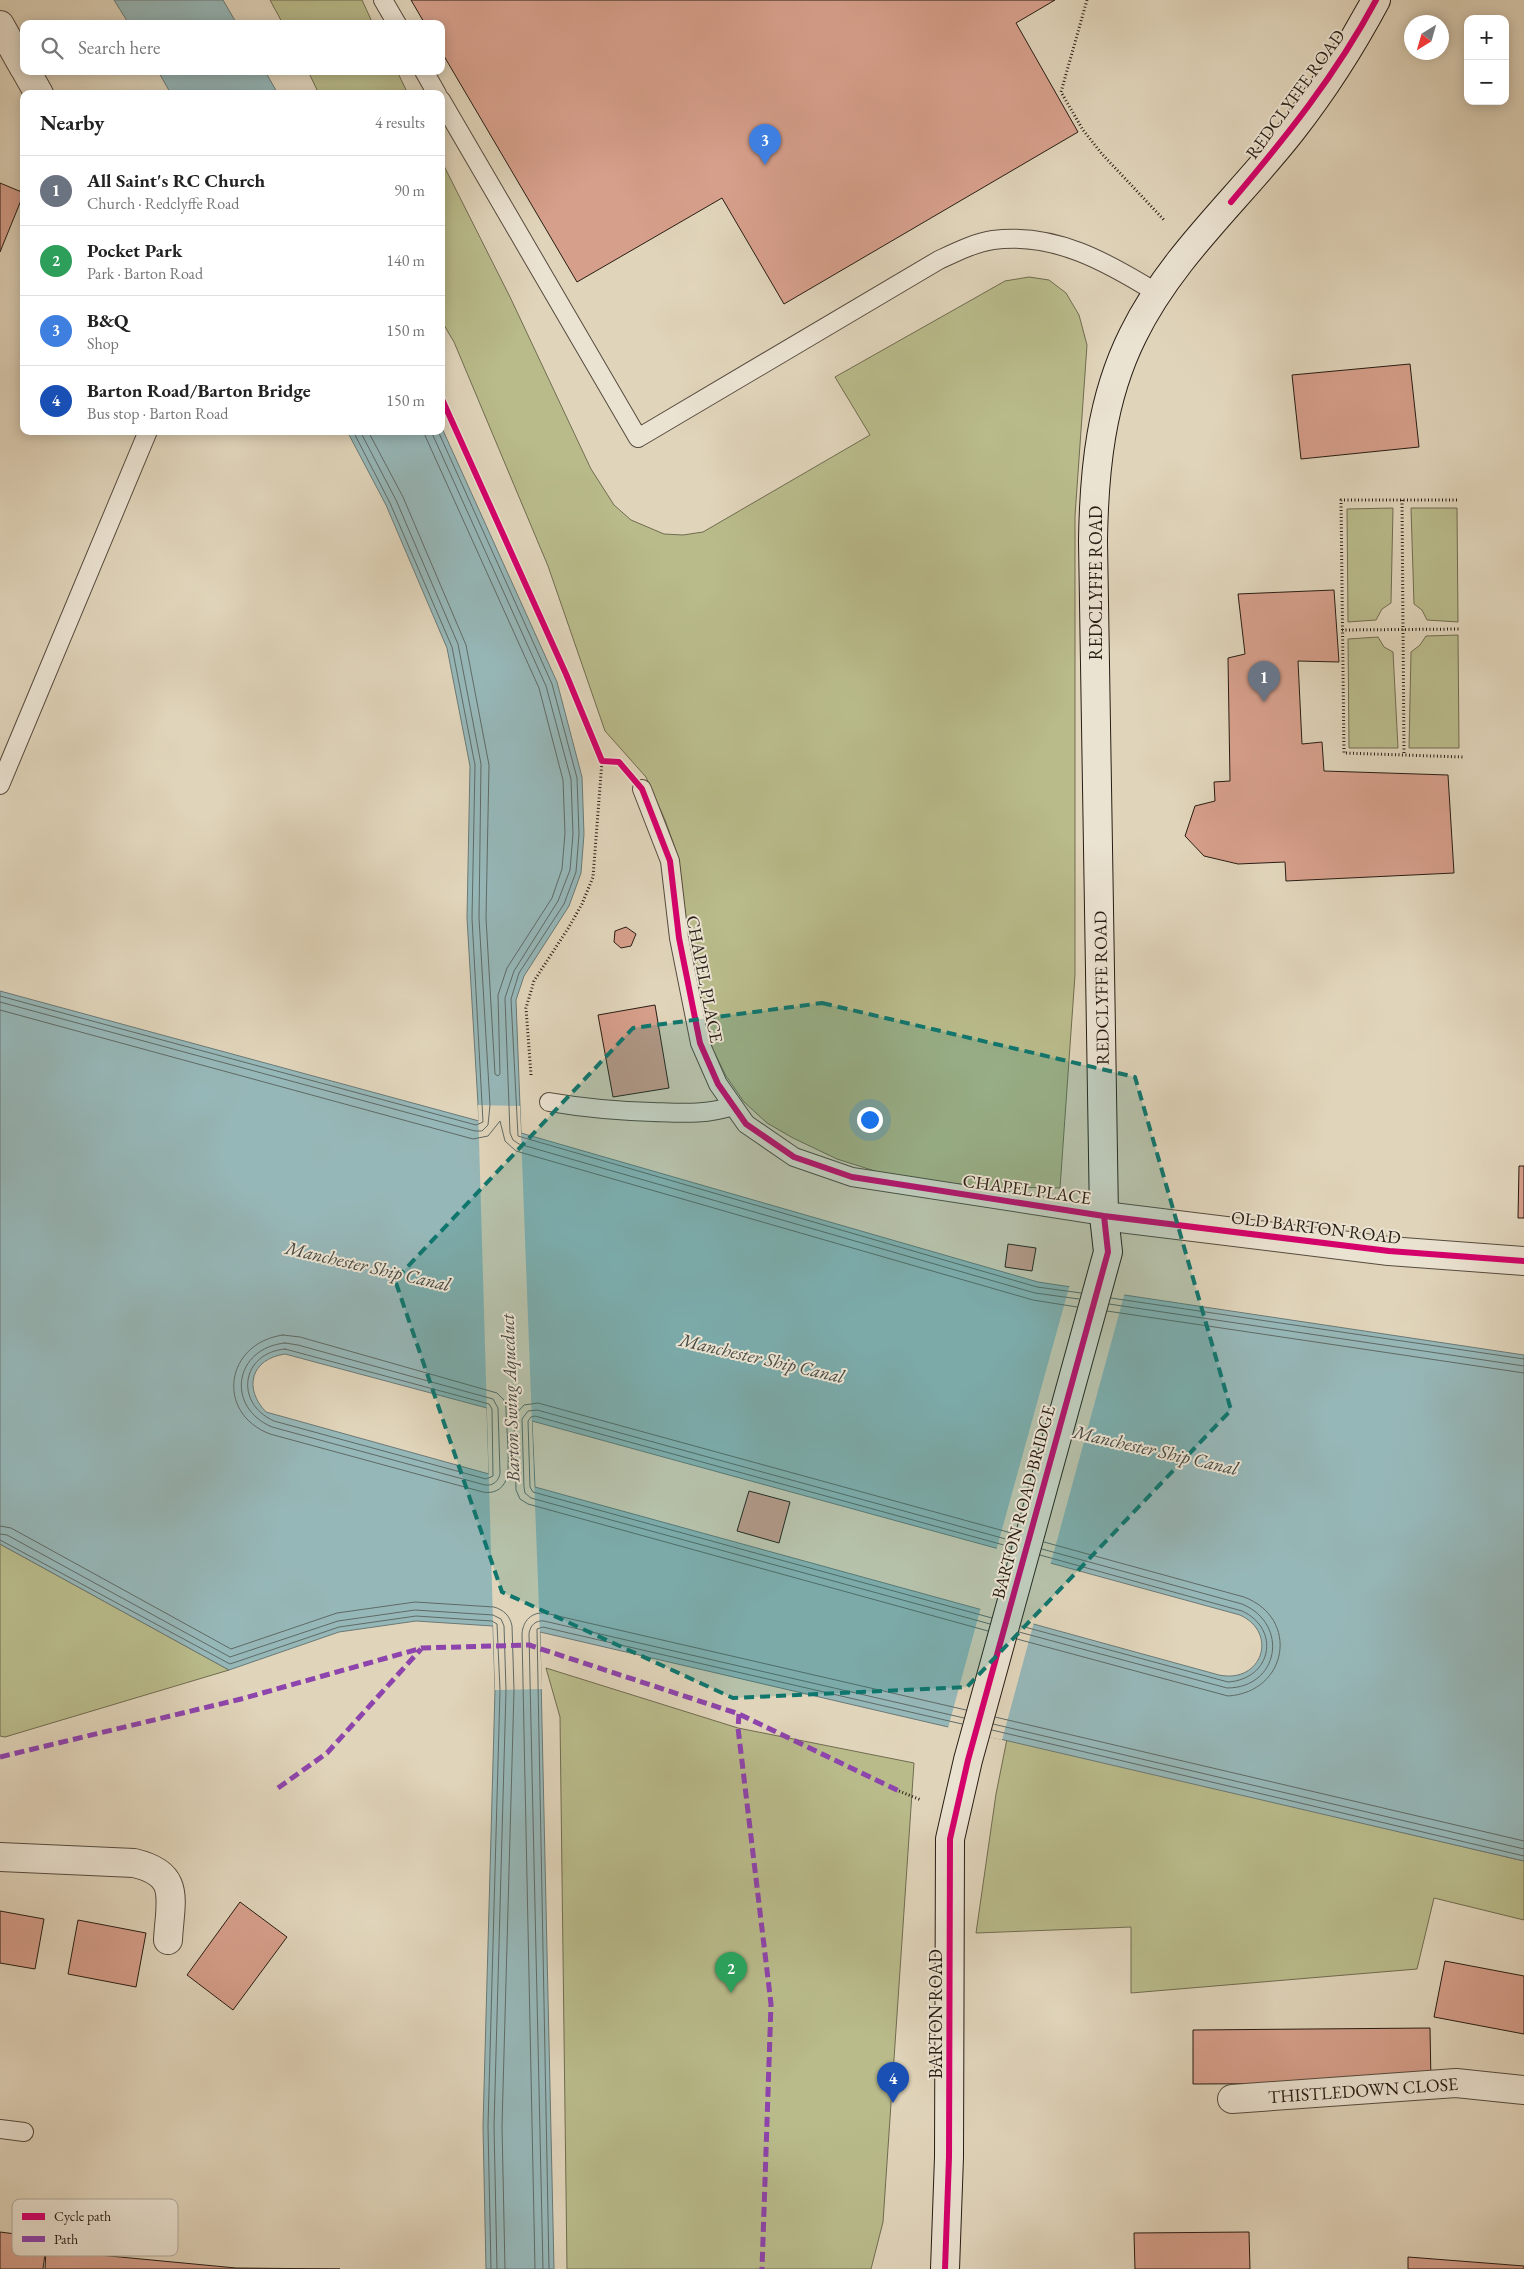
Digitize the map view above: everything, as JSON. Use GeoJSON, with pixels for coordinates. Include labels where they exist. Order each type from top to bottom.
{"type":"FeatureCollection","features":[{"type":"Feature","properties":{"kind":"main road","name":"REDCLYFFE ROAD"},"geometry":{"type":"LineString","coordinates":[[1108,1252],[1104,1216],[1093,550],[1094,487],[1102,425],[1116,376],[1132,335],[1157,293],[1191,249],[1292,129],[1353,42],[1376,0]]}},
{"type":"Feature","properties":{"kind":"main road"},"geometry":{"type":"LineString","coordinates":[[0,25],[20,62]]}},
{"type":"Feature","properties":{"kind":"main road"},"geometry":{"type":"LineString","coordinates":[[26,75],[31,90]]}},
{"type":"Feature","properties":{"kind":"main road"},"geometry":{"type":"LineString","coordinates":[[28,75],[37,90]]}},
{"type":"Feature","properties":{"kind":"main road","name":"OLD BARTON ROAD"},"geometry":{"type":"LineString","coordinates":[[1104,1216],[1389,1251],[1524,1261]]}},
{"type":"Feature","properties":{"kind":"main road","name":"BARTON ROAD BRIDGE"},"geometry":{"type":"LineString","coordinates":[[968,1760],[1108,1252]]}},
{"type":"Feature","properties":{"kind":"main road","name":"BARTON ROAD"},"geometry":{"type":"LineString","coordinates":[[945,2269],[950,2157],[950,1839],[968,1760]]}},
{"type":"Feature","properties":{"kind":"main road"},"geometry":{"type":"LineString","coordinates":[[0,1857],[134,1863],[151,1867],[166,1878],[171,1892],[168,1940]]}},
{"type":"Feature","properties":{"kind":"main road","name":"THISTLEDOWN CLOSE"},"geometry":{"type":"LineString","coordinates":[[1232,2098],[1456,2083],[1524,2090]]}},
{"type":"Feature","properties":{"kind":"lane"},"geometry":{"type":"LineString","coordinates":[[383,0],[395,20]]}},
{"type":"Feature","properties":{"kind":"lane"},"geometry":{"type":"LineString","coordinates":[[426,75],[435,90]]}},
{"type":"Feature","properties":{"kind":"lane"},"geometry":{"type":"LineString","coordinates":[[445,107],[638,438],[939,260],[965,248],[992,240],[1019,238],[1050,241],[1108,264],[1157,293]]}},
{"type":"Feature","properties":{"kind":"lane"},"geometry":{"type":"LineString","coordinates":[[0,784],[146,435]]}},
{"type":"Feature","properties":{"kind":"lane","name":"CHAPEL PLACE"},"geometry":{"type":"LineString","coordinates":[[642,789],[670,861],[679,938],[700,1043],[718,1084],[746,1124],[794,1157],[852,1177],[1104,1216]]}},
{"type":"Feature","properties":{"kind":"lane"},"geometry":{"type":"LineString","coordinates":[[549,1102],[595,1110],[691,1113],[715,1112],[733,1106]]}},
{"type":"Feature","properties":{"kind":"lane"},"geometry":{"type":"LineString","coordinates":[[0,2129],[24,2132]]}},
{"type":"Feature","properties":{"kind":"path"},"geometry":{"type":"LineString","coordinates":[[1087,0],[1061,92],[1083,130],[1102,154],[1191,249]]}},
{"type":"Feature","properties":{"kind":"path"},"geometry":{"type":"LineString","coordinates":[[1457,500],[1341,500],[1344,753],[1462,757]]}},
{"type":"Feature","properties":{"kind":"path"},"geometry":{"type":"LineString","coordinates":[[1402,500],[1404,756]]}},
{"type":"Feature","properties":{"kind":"path"},"geometry":{"type":"LineString","coordinates":[[1342,630],[1460,629]]}},
{"type":"Feature","properties":{"kind":"path"},"geometry":{"type":"LineString","coordinates":[[531,1079],[526,1008],[534,981],[569,927],[582,904],[593,877],[602,761],[598,752]]}},
{"type":"Feature","properties":{"kind":"path"},"geometry":{"type":"LineString","coordinates":[[602,761],[619,762],[642,789]]}},
{"type":"Feature","properties":{"kind":"highlighted area"},"geometry":{"type":"Polygon","coordinates":[[[822,1003],[1135,1077],[1231,1410],[967,1687],[733,1698],[502,1592],[395,1280],[633,1028],[822,1003]]]}},
{"type":"Feature","properties":{"kind":"green space"},"geometry":{"type":"Polygon","coordinates":[[[270,0],[362,0],[371,20],[281,20],[270,0]]]}},
{"type":"Feature","properties":{"kind":"green space"},"geometry":{"type":"Polygon","coordinates":[[[310,75],[399,75],[406,90],[317,90],[310,75]]]}},
{"type":"Feature","properties":{"kind":"green space"},"geometry":{"type":"Polygon","coordinates":[[[445,168],[510,297],[591,469],[614,505],[631,520],[664,534],[683,535],[703,532],[870,435],[835,377],[1005,281],[1029,277],[1049,280],[1066,293],[1079,315],[1087,345],[1075,516],[1075,975],[1060,1188],[989,1187],[897,1178],[837,1159],[793,1138],[767,1123],[744,1102],[726,1076],[712,1048],[683,911],[679,859],[665,820],[646,777],[605,731],[548,566],[454,342],[445,327],[445,168]]]}},
{"type":"Feature","properties":{"kind":"green space"},"geometry":{"type":"Polygon","coordinates":[[[1393,508],[1391,603],[1382,609],[1376,620],[1348,622],[1347,509],[1393,508]]]}},
{"type":"Feature","properties":{"kind":"green space"},"geometry":{"type":"Polygon","coordinates":[[[1411,508],[1457,508],[1458,622],[1427,620],[1422,610],[1414,604],[1411,508]]]}},
{"type":"Feature","properties":{"kind":"green space"},"geometry":{"type":"Polygon","coordinates":[[[1458,635],[1459,748],[1409,748],[1411,652],[1420,645],[1426,636],[1458,635]]]}},
{"type":"Feature","properties":{"kind":"green space"},"geometry":{"type":"Polygon","coordinates":[[[1378,637],[1384,647],[1393,652],[1398,748],[1349,748],[1348,639],[1378,637]]]}},
{"type":"Feature","properties":{"kind":"green space"},"geometry":{"type":"Polygon","coordinates":[[[0,1544],[229,1670],[5,1737],[0,1736],[0,1544]]]}},
{"type":"Feature","properties":{"kind":"green space"},"geometry":{"type":"Polygon","coordinates":[[[546,1668],[738,1728],[914,1763],[883,2222],[871,2269],[567,2269],[560,1717],[546,1668]]]}},
{"type":"Feature","properties":{"kind":"green space"},"geometry":{"type":"Polygon","coordinates":[[[1007,1739],[1524,1861],[1524,1920],[1434,1898],[1417,1969],[1131,1993],[1131,1927],[976,1933],[996,1794],[1007,1739]]]}},
{"type":"Feature","properties":{"kind":"water"},"geometry":{"type":"Polygon","coordinates":[[[114,0],[223,0],[235,20],[126,20],[114,0]]]}},
{"type":"Feature","properties":{"kind":"water"},"geometry":{"type":"Polygon","coordinates":[[[160,75],[267,75],[276,90],[169,90],[160,75]]]}},
{"type":"Feature","properties":{"kind":"water","name":"Manchester Ship Canal"},"geometry":{"type":"Polygon","coordinates":[[[349,435],[445,435],[557,682],[582,777],[584,834],[581,873],[569,906],[524,976],[516,1000],[521,1133],[1038,1282],[1524,1355],[1524,1861],[540,1632],[554,2269],[486,2269],[483,2126],[495,1690],[493,1626],[416,1621],[339,1632],[229,1670],[0,1544],[0,991],[479,1121],[467,918],[470,766],[447,648],[386,505],[349,435]],[[285,1354],[264,1362],[254,1376],[253,1384],[254,1394],[266,1412],[489,1474],[487,1408],[285,1354]],[[532,1421],[535,1487],[1219,1675],[1234,1676],[1246,1672],[1255,1665],[1260,1655],[1262,1644],[1259,1633],[1252,1623],[1240,1615],[532,1421]]]}},
{"type":"Feature","properties":{"kind":"pier","name":"Barton Swing Aqueduct"},"geometry":{"type":"Polygon","coordinates":[[[478,1105],[520,1106],[542,1689],[495,1690],[478,1105]]]}},
{"type":"Feature","properties":{"kind":"pier"},"geometry":{"type":"Polygon","coordinates":[[[1070,1284],[1125,1292],[1050,1566],[996,1551],[1070,1284]]]}},
{"type":"Feature","properties":{"kind":"pier"},"geometry":{"type":"Polygon","coordinates":[[[981,1607],[1034,1622],[1002,1740],[948,1728],[981,1607]]]}},
{"type":"Feature","properties":{"kind":"building"},"geometry":{"type":"Polygon","coordinates":[[[411,0],[1055,0],[1016,23],[1078,132],[784,304],[722,198],[577,282],[445,58],[445,20],[423,20],[411,0]]]}},
{"type":"Feature","properties":{"kind":"building"},"geometry":{"type":"Polygon","coordinates":[[[0,183],[20,191],[20,203],[0,252],[0,183]]]}},
{"type":"Feature","properties":{"kind":"building"},"geometry":{"type":"Polygon","coordinates":[[[1410,364],[1419,447],[1301,459],[1292,375],[1410,364]]]}},
{"type":"Feature","properties":{"kind":"building"},"geometry":{"type":"Polygon","coordinates":[[[1334,590],[1339,662],[1298,661],[1302,744],[1322,742],[1324,771],[1448,775],[1454,873],[1286,881],[1285,862],[1238,864],[1204,856],[1185,836],[1195,806],[1215,801],[1214,782],[1230,781],[1228,658],[1245,654],[1238,594],[1334,590]]]}},
{"type":"Feature","properties":{"kind":"building"},"geometry":{"type":"Polygon","coordinates":[[[626,927],[636,934],[631,946],[621,948],[614,942],[615,931],[626,927]]]}},
{"type":"Feature","properties":{"kind":"building"},"geometry":{"type":"Polygon","coordinates":[[[655,1005],[669,1088],[613,1097],[598,1015],[655,1005]]]}},
{"type":"Feature","properties":{"kind":"building"},"geometry":{"type":"Polygon","coordinates":[[[1519,1166],[1524,1166],[1524,1218],[1518,1218],[1519,1166]]]}},
{"type":"Feature","properties":{"kind":"building"},"geometry":{"type":"Polygon","coordinates":[[[1008,1244],[1036,1248],[1032,1271],[1005,1267],[1008,1244]]]}},
{"type":"Feature","properties":{"kind":"building"},"geometry":{"type":"Polygon","coordinates":[[[749,1491],[790,1502],[779,1543],[737,1531],[749,1491]]]}},
{"type":"Feature","properties":{"kind":"building"},"geometry":{"type":"Polygon","coordinates":[[[240,1902],[287,1937],[233,2010],[187,1975],[240,1902]]]}},
{"type":"Feature","properties":{"kind":"building"},"geometry":{"type":"Polygon","coordinates":[[[0,1911],[44,1919],[35,1969],[0,1963],[0,1911]]]}},
{"type":"Feature","properties":{"kind":"building"},"geometry":{"type":"Polygon","coordinates":[[[78,1920],[146,1933],[136,1987],[68,1974],[78,1920]]]}},
{"type":"Feature","properties":{"kind":"building"},"geometry":{"type":"Polygon","coordinates":[[[1445,1961],[1524,1976],[1524,2034],[1434,2017],[1445,1961]]]}},
{"type":"Feature","properties":{"kind":"building"},"geometry":{"type":"Polygon","coordinates":[[[1430,2028],[1431,2083],[1193,2084],[1193,2030],[1430,2028]]]}},
{"type":"Feature","properties":{"kind":"building"},"geometry":{"type":"Polygon","coordinates":[[[0,2232],[12,2234],[12,2256],[45,2256],[43,2269],[0,2269],[0,2232]]]}},
{"type":"Feature","properties":{"kind":"building"},"geometry":{"type":"Polygon","coordinates":[[[1249,2232],[1250,2269],[1135,2269],[1134,2233],[1249,2232]]]}},
{"type":"Feature","properties":{"kind":"building"},"geometry":{"type":"Polygon","coordinates":[[[46,2256],[109,2256],[236,2268],[340,2269],[45,2269],[46,2256]]]}},
{"type":"Feature","properties":{"kind":"building"},"geometry":{"type":"Polygon","coordinates":[[[1408,2257],[1524,2266],[1524,2269],[1408,2269],[1408,2257]]]}},
{"type":"Feature","properties":{"kind":"marked path"},"geometry":{"type":"LineString","coordinates":[[0,1757],[241,1699],[422,1648],[529,1645],[739,1714],[899,1791]]}},
{"type":"Feature","properties":{"kind":"marked path"},"geometry":{"type":"LineString","coordinates":[[278,1788],[327,1753],[421,1649]]}},
{"type":"Feature","properties":{"kind":"marked path"},"geometry":{"type":"LineString","coordinates":[[739,1714],[738,1728],[771,2004],[762,2269]]}},
{"type":"Feature","properties":{"kind":"cycle path"},"geometry":{"type":"LineString","coordinates":[[1231,202],[1271,154],[1327,80],[1361,28],[1376,0]]}},
{"type":"Feature","properties":{"kind":"cycle path"},"geometry":{"type":"LineString","coordinates":[[445,406],[566,674],[602,761],[619,762],[642,789],[670,861],[679,938],[700,1043],[718,1084],[746,1124],[794,1157],[852,1177],[1104,1216],[1389,1251],[1524,1261]]}},
{"type":"Feature","properties":{"kind":"cycle path"},"geometry":{"type":"LineString","coordinates":[[945,2269],[949,2157],[950,1839],[968,1760],[1108,1252],[1104,1216]]}},
{"type":"Feature","properties":{"kind":"place","name":"B&Q"},"geometry":{"type":"Point","coordinates":[765,165]}},
{"type":"Feature","properties":{"kind":"place","name":"All Saint's RC Church"},"geometry":{"type":"Point","coordinates":[1264,702]}},
{"type":"Feature","properties":{"kind":"place","name":"Pocket Park"},"geometry":{"type":"Point","coordinates":[731,1993]}},
{"type":"Feature","properties":{"kind":"place","name":"Barton Road/Barton Bridge"},"geometry":{"type":"Point","coordinates":[893,2103]}}]}
